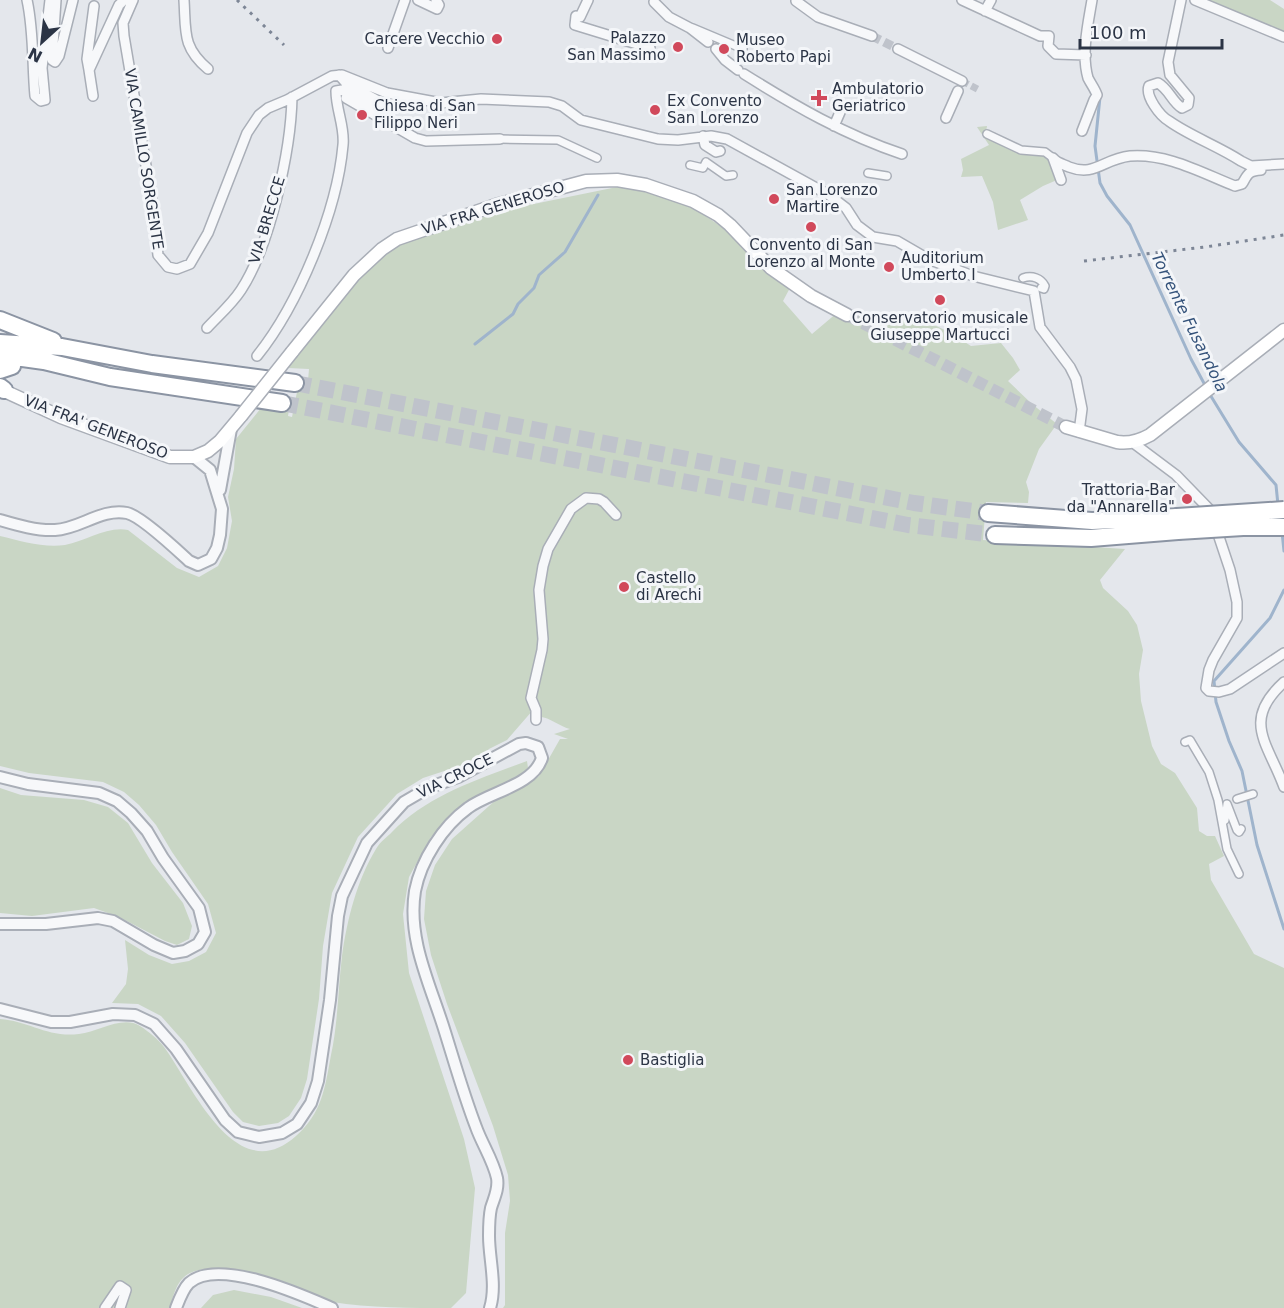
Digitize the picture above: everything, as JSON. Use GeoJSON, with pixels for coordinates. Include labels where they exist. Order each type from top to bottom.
{"type":"FeatureCollection","features":[{"type":"Feature","properties":{"kind":"highway"},"geometry":{"type":"LineString","coordinates":[[0,320],[79,350]]}},
{"type":"Feature","properties":{"kind":"highway"},"geometry":{"type":"LineString","coordinates":[[0,343],[35,344],[295,383]]}},
{"type":"Feature","properties":{"kind":"highway"},"geometry":{"type":"LineString","coordinates":[[3,364],[91,380],[110,377],[282,403]]}},
{"type":"Feature","properties":{"kind":"highway"},"geometry":{"type":"LineString","coordinates":[[995,535],[1021,536],[1178,524],[1284,510]]}},
{"type":"Feature","properties":{"kind":"highway"},"geometry":{"type":"LineString","coordinates":[[988,513],[1020,516],[1091,529]]}},
{"type":"Feature","properties":{"kind":"highway"},"geometry":{"type":"LineString","coordinates":[[1178,524],[1284,527]]}},
{"type":"Feature","properties":{"kind":"main road","name":"VIA FRA GENEROSO"},"geometry":{"type":"LineString","coordinates":[[194,457],[220,441],[231,429],[354,275],[382,249],[398,239],[443,222],[586,181],[617,180],[646,185],[693,201],[718,215],[730,225],[771,268],[811,296],[847,315]]}},
{"type":"Feature","properties":{"kind":"main road"},"geometry":{"type":"LineString","coordinates":[[1066,427],[1116,442],[1132,442],[1150,435],[1284,330]]}},
{"type":"Feature","properties":{"kind":"main road","name":"VIA FRA' GENEROSO"},"geometry":{"type":"LineString","coordinates":[[1,389],[61,417],[161,454],[182,458],[194,457]]}},
{"type":"Feature","properties":{"kind":"street"},"geometry":{"type":"LineString","coordinates":[[27,0],[33,31],[31,54],[34,96],[40,101],[45,100],[42,68],[50,0]]}},
{"type":"Feature","properties":{"kind":"street"},"geometry":{"type":"LineString","coordinates":[[56,0],[52,42],[52,60],[55,62],[59,56],[73,0]]}},
{"type":"Feature","properties":{"kind":"street"},"geometry":{"type":"LineString","coordinates":[[89,70],[119,5],[124,0]]}},
{"type":"Feature","properties":{"kind":"street","name":"VIA CAMILLO SORGENTE"},"geometry":{"type":"LineString","coordinates":[[134,0],[123,22],[124,36],[152,201],[158,255],[168,267],[184,268],[194,259],[208,232],[247,133],[259,115],[323,80],[339,75]]}},
{"type":"Feature","properties":{"kind":"street"},"geometry":{"type":"LineString","coordinates":[[184,0],[188,44],[196,59],[208,69]]}},
{"type":"Feature","properties":{"kind":"street"},"geometry":{"type":"LineString","coordinates":[[388,48],[405,0]]}},
{"type":"Feature","properties":{"kind":"street"},"geometry":{"type":"LineString","coordinates":[[418,0],[436,4]]}},
{"type":"Feature","properties":{"kind":"street"},"geometry":{"type":"LineString","coordinates":[[588,0],[574,21],[650,48]]}},
{"type":"Feature","properties":{"kind":"street"},"geometry":{"type":"LineString","coordinates":[[962,0],[1040,36],[1049,36],[1048,46],[1056,54],[1086,55]]}},
{"type":"Feature","properties":{"kind":"street"},"geometry":{"type":"LineString","coordinates":[[985,11],[991,0]]}},
{"type":"Feature","properties":{"kind":"street"},"geometry":{"type":"LineString","coordinates":[[1082,131],[1097,95],[1087,74],[1086,55],[1092,0]]}},
{"type":"Feature","properties":{"kind":"street"},"geometry":{"type":"LineString","coordinates":[[1181,0],[1168,62],[1170,75],[1189,98],[1188,105],[1182,108],[1178,105],[1161,84],[1155,83],[1149,86],[1148,96],[1168,121],[1251,166],[1284,166]]}},
{"type":"Feature","properties":{"kind":"street"},"geometry":{"type":"LineString","coordinates":[[1195,0],[1284,38]]}},
{"type":"Feature","properties":{"kind":"street"},"geometry":{"type":"LineString","coordinates":[[796,1],[818,17],[872,36]]}},
{"type":"Feature","properties":{"kind":"street"},"geometry":{"type":"LineString","coordinates":[[654,2],[669,17],[690,28],[708,42]]}},
{"type":"Feature","properties":{"kind":"street"},"geometry":{"type":"LineString","coordinates":[[93,96],[87,59],[94,6]]}},
{"type":"Feature","properties":{"kind":"street"},"geometry":{"type":"LineString","coordinates":[[690,28],[709,33],[743,49]]}},
{"type":"Feature","properties":{"kind":"street"},"geometry":{"type":"LineString","coordinates":[[716,49],[725,60],[741,72],[834,126],[902,154]]}},
{"type":"Feature","properties":{"kind":"street"},"geometry":{"type":"LineString","coordinates":[[898,49],[962,81]]}},
{"type":"Feature","properties":{"kind":"street"},"geometry":{"type":"LineString","coordinates":[[256,356],[275,334],[287,313],[317,245],[337,189],[343,143],[336,91],[342,90],[381,109],[384,107],[384,104],[346,84],[339,75]]}},
{"type":"Feature","properties":{"kind":"street"},"geometry":{"type":"LineString","coordinates":[[339,75],[395,95],[450,103],[481,99],[549,102],[562,106],[581,120],[658,139],[678,140],[703,136],[727,140],[829,195],[846,208],[857,225],[873,237],[897,241],[928,260],[973,276],[1034,291],[1040,327],[1076,379],[1082,409],[1079,432]]}},
{"type":"Feature","properties":{"kind":"street"},"geometry":{"type":"LineString","coordinates":[[946,118],[958,91]]}},
{"type":"Feature","properties":{"kind":"street"},"geometry":{"type":"LineString","coordinates":[[348,94],[346,97],[348,99],[416,138],[426,141],[558,140],[597,158]]}},
{"type":"Feature","properties":{"kind":"street","name":"VIA BRECCE"},"geometry":{"type":"LineString","coordinates":[[207,328],[241,291],[260,252],[277,198],[292,118],[292,97]]}},
{"type":"Feature","properties":{"kind":"street"},"geometry":{"type":"LineString","coordinates":[[834,126],[841,110]]}},
{"type":"Feature","properties":{"kind":"street"},"geometry":{"type":"LineString","coordinates":[[987,134],[1021,150],[1044,152],[1057,162],[1078,170],[1089,171],[1107,162],[1128,157],[1154,157],[1180,164],[1235,186],[1242,184],[1251,171],[1284,166]]}},
{"type":"Feature","properties":{"kind":"street"},"geometry":{"type":"LineString","coordinates":[[703,136],[705,145],[716,152],[720,151]]}},
{"type":"Feature","properties":{"kind":"street"},"geometry":{"type":"LineString","coordinates":[[427,145],[457,144],[458,139]]}},
{"type":"Feature","properties":{"kind":"street"},"geometry":{"type":"LineString","coordinates":[[1053,158],[1061,180]]}},
{"type":"Feature","properties":{"kind":"street"},"geometry":{"type":"LineString","coordinates":[[690,165],[703,168],[706,162],[726,176],[733,175]]}},
{"type":"Feature","properties":{"kind":"street"},"geometry":{"type":"LineString","coordinates":[[868,173],[883,177]]}},
{"type":"Feature","properties":{"kind":"street"},"geometry":{"type":"LineString","coordinates":[[1023,278],[1037,278],[1045,289],[1041,288]]}},
{"type":"Feature","properties":{"kind":"street"},"geometry":{"type":"LineString","coordinates":[[220,500],[231,429]]}},
{"type":"Feature","properties":{"kind":"street"},"geometry":{"type":"LineString","coordinates":[[1132,442],[1176,475],[1210,510],[1230,570],[1237,602],[1237,618],[1209,670],[1206,688],[1217,692],[1230,689],[1284,653]]}},
{"type":"Feature","properties":{"kind":"street"},"geometry":{"type":"LineString","coordinates":[[0,520],[55,530],[68,528],[104,514],[125,513],[139,520],[189,561],[198,565],[211,559],[217,548],[222,509],[210,470],[194,457]]}},
{"type":"Feature","properties":{"kind":"street"},"geometry":{"type":"LineString","coordinates":[[536,720],[536,710],[531,698],[542,650],[539,590],[548,549],[571,509],[586,498],[599,499],[616,515]]}},
{"type":"Feature","properties":{"kind":"street"},"geometry":{"type":"LineString","coordinates":[[1284,682],[1264,704],[1260,727],[1284,787]]}},
{"type":"Feature","properties":{"kind":"street"},"geometry":{"type":"LineString","coordinates":[[1185,742],[1190,740],[1209,771],[1218,800],[1223,837],[1239,874]]}},
{"type":"Feature","properties":{"kind":"street","name":"VIA CROCE"},"geometry":{"type":"LineString","coordinates":[[0,1009],[51,1022],[70,1022],[113,1014],[135,1015],[154,1024],[176,1049],[225,1119],[238,1132],[259,1137],[282,1133],[297,1124],[311,1103],[318,1081],[342,896],[367,843],[404,802],[428,788],[458,777],[519,744],[532,744],[537,747],[542,758],[536,770],[526,778],[469,808],[443,832],[425,861],[416,889],[413,919],[420,958],[468,1106],[497,1176],[498,1186],[491,1211],[489,1236],[493,1297],[490,1308]]}},
{"type":"Feature","properties":{"kind":"street"},"geometry":{"type":"LineString","coordinates":[[0,777],[28,784],[99,793],[117,801],[147,831],[163,858],[199,908],[205,932],[198,944],[185,951],[173,953],[154,945],[113,921],[98,918],[46,924],[0,924]]}},
{"type":"Feature","properties":{"kind":"street"},"geometry":{"type":"LineString","coordinates":[[1237,799],[1253,794]]}},
{"type":"Feature","properties":{"kind":"street"},"geometry":{"type":"LineString","coordinates":[[1228,852],[1230,850],[1224,824],[1227,804],[1238,831],[1241,829]]}},
{"type":"Feature","properties":{"kind":"street"},"geometry":{"type":"LineString","coordinates":[[176,1308],[189,1284],[199,1278],[214,1274],[268,1283],[332,1308]]}},
{"type":"Feature","properties":{"kind":"street"},"geometry":{"type":"LineString","coordinates":[[105,1308],[120,1286],[126,1290],[120,1308]]}},
{"type":"Feature","properties":{"kind":"green space"},"geometry":{"type":"Polygon","coordinates":[[[1205,0],[1270,0],[1284,9],[1284,34],[1205,0]]]}},
{"type":"Feature","properties":{"kind":"green space"},"geometry":{"type":"Polygon","coordinates":[[[987,126],[986,132],[989,137],[1048,155],[1057,180],[1020,200],[1028,220],[998,230],[993,202],[982,176],[961,177],[963,170],[961,159],[989,145],[977,127],[987,126]]]}},
{"type":"Feature","properties":{"kind":"green space"},"geometry":{"type":"Polygon","coordinates":[[[617,187],[655,193],[685,204],[733,236],[791,286],[783,301],[812,334],[838,312],[930,323],[971,346],[1001,343],[1020,370],[1008,381],[1057,424],[1039,449],[1026,482],[1029,492],[1028,503],[986,502],[983,540],[1125,549],[1100,580],[1103,588],[1128,611],[1137,625],[1143,650],[1139,674],[1141,701],[1152,746],[1161,764],[1175,773],[1197,808],[1199,831],[1207,836],[1215,836],[1224,856],[1209,864],[1211,880],[1254,954],[1284,968],[1284,1308],[503,1308],[505,1305],[505,1233],[510,1201],[508,1175],[493,1126],[447,1004],[431,955],[424,919],[426,891],[435,865],[452,839],[498,798],[520,789],[539,776],[560,739],[568,739],[554,734],[570,729],[541,717],[539,710],[533,710],[507,740],[489,749],[478,760],[423,778],[397,794],[358,837],[332,893],[323,946],[319,999],[307,1079],[301,1098],[289,1116],[278,1123],[259,1126],[243,1122],[233,1112],[185,1043],[161,1016],[138,1004],[112,1003],[126,984],[128,969],[125,940],[149,955],[172,964],[189,961],[206,952],[216,933],[208,904],[156,825],[124,792],[103,782],[29,773],[0,766],[0,536],[32,544],[57,546],[112,530],[128,530],[177,568],[199,577],[218,566],[227,548],[232,521],[228,497],[234,469],[236,439],[261,408],[289,410],[288,416],[292,417],[297,392],[307,392],[309,369],[288,368],[342,296],[380,255],[411,239],[475,216],[617,187]]]}},
{"type":"Feature","properties":{"kind":"green space"},"geometry":{"type":"Polygon","coordinates":[[[527,761],[528,768],[512,782],[464,803],[431,837],[409,877],[403,914],[409,973],[464,1139],[475,1188],[466,1293],[451,1308],[361,1305],[328,1301],[298,1287],[259,1274],[215,1268],[190,1273],[182,1279],[176,1288],[170,1308],[0,1308],[0,1019],[68,1035],[87,1033],[126,1022],[140,1026],[164,1047],[202,1106],[235,1142],[254,1150],[274,1149],[296,1136],[305,1127],[321,1099],[327,1078],[337,1018],[342,956],[347,928],[358,887],[378,846],[406,819],[438,798],[527,761]]]}},
{"type":"Feature","properties":{"kind":"green space"},"geometry":{"type":"Polygon","coordinates":[[[0,788],[21,795],[84,800],[108,807],[128,823],[152,863],[183,903],[192,926],[189,939],[177,945],[119,917],[94,908],[32,916],[0,913],[0,788]]]}},
{"type":"Feature","properties":{"kind":"green space"},"geometry":{"type":"Polygon","coordinates":[[[234,1290],[271,1297],[302,1308],[201,1308],[213,1295],[234,1290]]]}},
{"type":"Feature","properties":{"kind":"waterway","name":"Torrente Fusandola"},"geometry":{"type":"LineString","coordinates":[[1100,97],[1095,146],[1100,183],[1107,196],[1130,225],[1206,387]]}},
{"type":"Feature","properties":{"kind":"waterway"},"geometry":{"type":"LineString","coordinates":[[475,344],[513,314],[518,304],[534,288],[539,275],[565,252],[598,195]]}},
{"type":"Feature","properties":{"kind":"waterway","name":"Torrente Fusandola"},"geometry":{"type":"LineString","coordinates":[[1209,393],[1239,442],[1276,485],[1278,505]]}},
{"type":"Feature","properties":{"kind":"waterway","name":"Torrente Fusandola"},"geometry":{"type":"LineString","coordinates":[[1282,532],[1284,551]]}},
{"type":"Feature","properties":{"kind":"waterway","name":"Torrente Fusandola"},"geometry":{"type":"LineString","coordinates":[[1284,590],[1270,618],[1214,681],[1216,702],[1242,771],[1257,845],[1284,929]]}},
{"type":"Feature","properties":{"kind":"tunnel"},"geometry":{"type":"LineString","coordinates":[[872,36],[898,49]]}},
{"type":"Feature","properties":{"kind":"tunnel"},"geometry":{"type":"LineString","coordinates":[[962,81],[979,90]]}},
{"type":"Feature","properties":{"kind":"tunnel"},"geometry":{"type":"LineString","coordinates":[[847,315],[1066,427]]}},
{"type":"Feature","properties":{"kind":"tunnel"},"geometry":{"type":"LineString","coordinates":[[295,383],[914,503],[988,513]]}},
{"type":"Feature","properties":{"kind":"tunnel"},"geometry":{"type":"LineString","coordinates":[[282,403],[908,525],[995,535]]}},
{"type":"Feature","properties":{"kind":"railway"},"geometry":{"type":"LineString","coordinates":[[237,0],[284,45]]}},
{"type":"Feature","properties":{"kind":"railway"},"geometry":{"type":"LineString","coordinates":[[1084,261],[1284,235]]}},
{"type":"Feature","properties":{"kind":"place","name":"Carcere Vecchio"},"geometry":{"type":"Point","coordinates":[497,39]}},
{"type":"Feature","properties":{"kind":"place","name":"Palazzo San Massimo"},"geometry":{"type":"Point","coordinates":[678,47]}},
{"type":"Feature","properties":{"kind":"place","name":"Museo Roberto Papi"},"geometry":{"type":"Point","coordinates":[724,49]}},
{"type":"Feature","properties":{"kind":"place","name":"Ambulatorio Geriatrico"},"geometry":{"type":"Point","coordinates":[819,98]}},
{"type":"Feature","properties":{"kind":"place","name":"Ex Convento San Lorenzo"},"geometry":{"type":"Point","coordinates":[655,110]}},
{"type":"Feature","properties":{"kind":"place","name":"Chiesa di San Filippo Neri"},"geometry":{"type":"Point","coordinates":[362,115]}},
{"type":"Feature","properties":{"kind":"place","name":"San Lorenzo Martire"},"geometry":{"type":"Point","coordinates":[774,199]}},
{"type":"Feature","properties":{"kind":"place","name":"Convento di San Lorenzo al Monte"},"geometry":{"type":"Point","coordinates":[811,227]}},
{"type":"Feature","properties":{"kind":"place","name":"Auditorium Umberto I"},"geometry":{"type":"Point","coordinates":[889,267]}},
{"type":"Feature","properties":{"kind":"place","name":"Conservatorio musicale Giuseppe Martucci"},"geometry":{"type":"Point","coordinates":[940,300]}},
{"type":"Feature","properties":{"kind":"place","name":"Trattoria-Bar da \"Annarella\""},"geometry":{"type":"Point","coordinates":[1187,499]}},
{"type":"Feature","properties":{"kind":"place","name":"Castello di Arechi"},"geometry":{"type":"Point","coordinates":[624,587]}},
{"type":"Feature","properties":{"kind":"place","name":"Bastiglia"},"geometry":{"type":"Point","coordinates":[628,1060]}}]}
